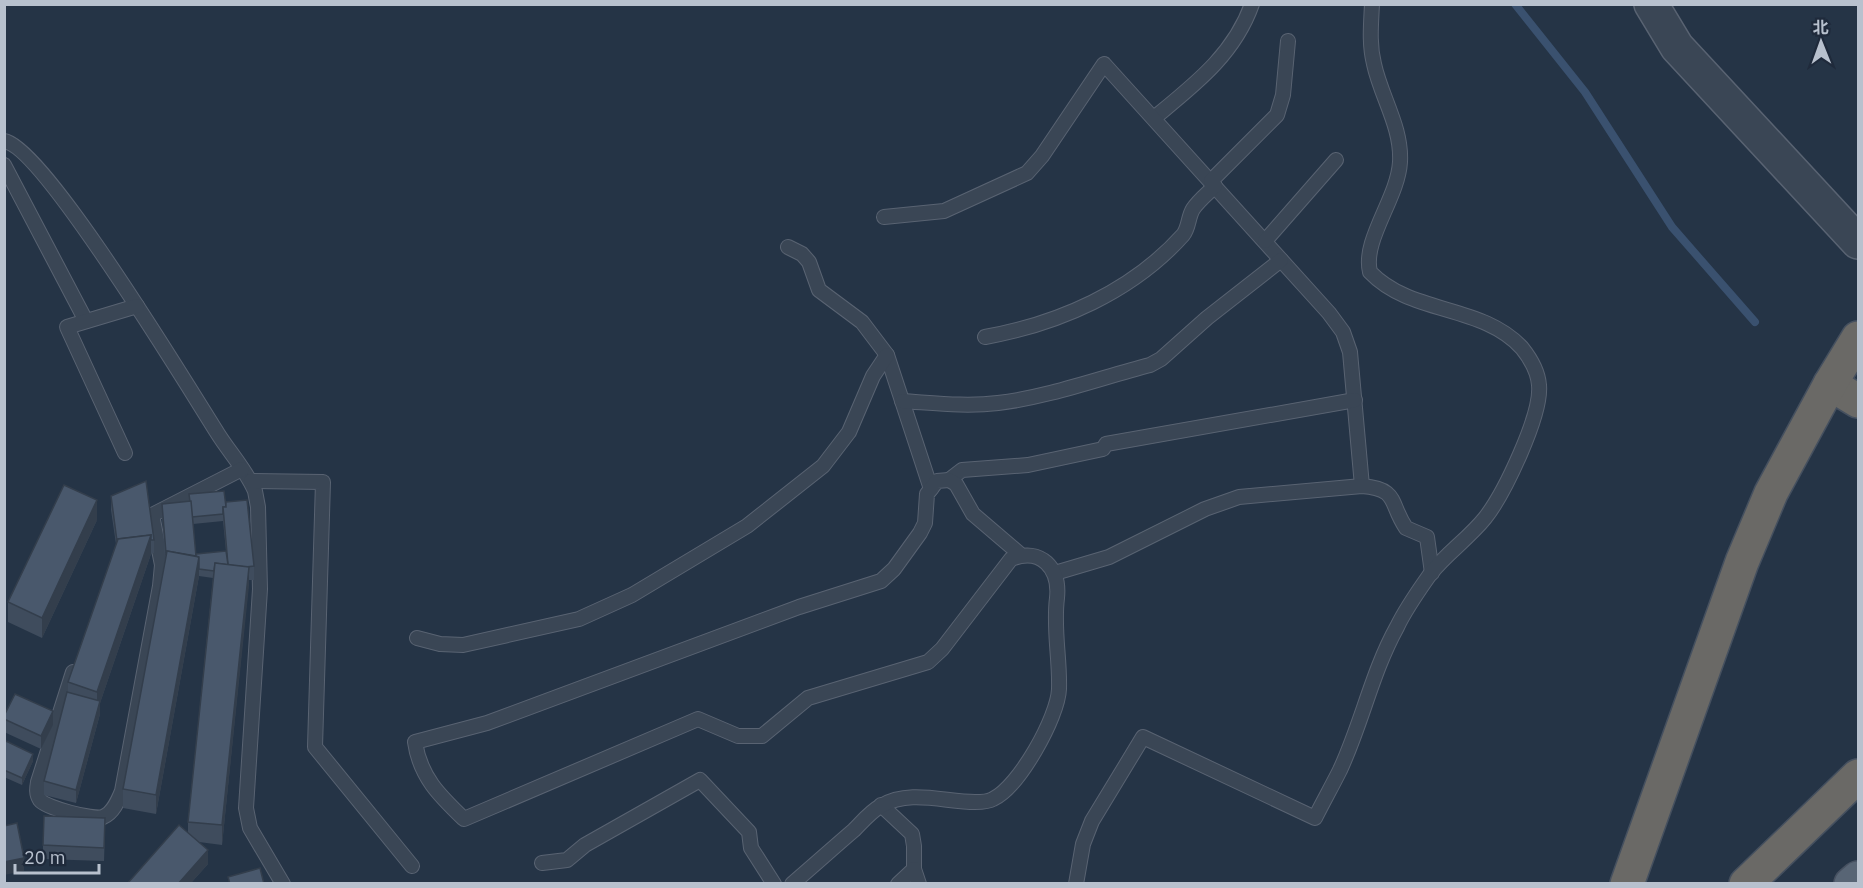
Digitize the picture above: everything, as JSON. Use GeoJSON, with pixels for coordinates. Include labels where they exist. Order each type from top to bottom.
{"type":"FeatureCollection","features":[{"type":"Feature","properties":{"kind":"highway"},"geometry":{"type":"LineString","coordinates":[[1627,884],[1742,562],[1762,513],[1830,384],[1858,338]]}},
{"type":"Feature","properties":{"kind":"highway"},"geometry":{"type":"LineString","coordinates":[[1830,384],[1858,401]]}},
{"type":"Feature","properties":{"kind":"highway"},"geometry":{"type":"LineString","coordinates":[[1746,884],[1858,776]]}},
{"type":"Feature","properties":{"kind":"main road"},"geometry":{"type":"LineString","coordinates":[[1851,884],[1858,878]]}},
{"type":"Feature","properties":{"kind":"street"},"geometry":{"type":"LineString","coordinates":[[1651,4],[1677,47],[1858,242]]}},
{"type":"Feature","properties":{"kind":"lane"},"geometry":{"type":"LineString","coordinates":[[1154,118],[1202,78],[1222,57],[1237,38],[1252,4]]}},
{"type":"Feature","properties":{"kind":"lane"},"geometry":{"type":"LineString","coordinates":[[1076,884],[1083,844],[1092,821],[1143,737],[1315,818],[1340,770],[1383,653],[1398,623],[1432,573],[1484,518],[1496,501],[1531,425],[1539,385],[1535,369],[1522,348],[1505,334],[1483,322],[1408,299],[1379,281],[1370,272],[1369,252],[1394,192],[1400,158],[1392,115],[1374,67],[1371,35],[1372,4]]}},
{"type":"Feature","properties":{"kind":"lane"},"geometry":{"type":"LineString","coordinates":[[985,337],[1037,325],[1073,311],[1125,284],[1154,262],[1185,233],[1193,209],[1213,183],[1277,115],[1283,95],[1288,41]]}},
{"type":"Feature","properties":{"kind":"lane"},"geometry":{"type":"LineString","coordinates":[[884,217],[944,211],[1027,173],[1042,156],[1104,64],[1265,241],[1343,332],[1351,360],[1356,400],[1362,486]]}},
{"type":"Feature","properties":{"kind":"lane"},"geometry":{"type":"LineString","coordinates":[[4,141],[18,148],[38,168],[137,306],[246,475],[258,507],[260,589],[246,808],[250,828],[283,884]]}},
{"type":"Feature","properties":{"kind":"lane"},"geometry":{"type":"LineString","coordinates":[[1265,241],[1336,160]]}},
{"type":"Feature","properties":{"kind":"lane"},"geometry":{"type":"LineString","coordinates":[[4,165],[86,321]]}},
{"type":"Feature","properties":{"kind":"lane"},"geometry":{"type":"LineString","coordinates":[[788,247],[802,254],[808,262],[819,290],[862,322],[888,355],[931,489]]}},
{"type":"Feature","properties":{"kind":"lane"},"geometry":{"type":"LineString","coordinates":[[902,401],[966,405],[1000,403],[1028,398],[1150,365],[1161,359],[1207,318],[1281,260]]}},
{"type":"Feature","properties":{"kind":"lane"},"geometry":{"type":"LineString","coordinates":[[125,453],[67,327],[137,306]]}},
{"type":"Feature","properties":{"kind":"lane"},"geometry":{"type":"LineString","coordinates":[[417,638],[440,644],[463,645],[579,619],[632,595],[747,526],[823,466],[849,432],[876,370],[888,355]]}},
{"type":"Feature","properties":{"kind":"lane"},"geometry":{"type":"LineString","coordinates":[[1021,555],[1011,559],[942,649],[928,662],[807,698],[762,736],[738,736],[698,719],[464,819],[428,782],[417,756],[415,742],[487,723],[791,610],[881,581],[894,569],[920,533],[931,489],[937,481],[949,480],[962,470],[1028,465],[1103,449],[1106,444],[1356,400]]}},
{"type":"Feature","properties":{"kind":"lane"},"geometry":{"type":"LineString","coordinates":[[77,662],[38,782],[37,792],[41,801],[49,807],[94,818],[104,817],[117,803],[122,791],[160,586],[162,565],[153,515],[246,475],[323,482],[315,747],[412,866]]}},
{"type":"Feature","properties":{"kind":"lane"},"geometry":{"type":"LineString","coordinates":[[792,884],[881,805],[922,797],[974,802],[992,800],[1026,766],[1051,721],[1058,700],[1055,573],[1041,560],[1021,555],[973,514],[956,484],[949,480]]}},
{"type":"Feature","properties":{"kind":"lane"},"geometry":{"type":"LineString","coordinates":[[1055,573],[1109,557],[1205,509],[1239,497],[1362,486],[1382,488],[1388,492],[1406,528],[1427,537],[1432,573]]}},
{"type":"Feature","properties":{"kind":"lane"},"geometry":{"type":"LineString","coordinates":[[542,863],[567,860],[585,845],[700,780],[749,832],[751,848],[774,884]]}},
{"type":"Feature","properties":{"kind":"lane"},"geometry":{"type":"LineString","coordinates":[[881,805],[912,834],[914,869],[919,884]]}},
{"type":"Feature","properties":{"kind":"lane"},"geometry":{"type":"LineString","coordinates":[[898,884],[914,869]]}},
{"type":"Feature","properties":{"kind":"building"},"geometry":{"type":"Polygon","coordinates":[[[146,481],[154,540],[151,540],[151,535],[117,541],[111,496],[146,481]]]}},
{"type":"Feature","properties":{"kind":"building"},"geometry":{"type":"Polygon","coordinates":[[[64,485],[97,500],[42,618],[8,602],[64,485]]]}},
{"type":"Feature","properties":{"kind":"building"},"geometry":{"type":"Polygon","coordinates":[[[224,491],[226,507],[223,507],[223,514],[192,517],[189,494],[224,491]]]}},
{"type":"Feature","properties":{"kind":"building"},"geometry":{"type":"Polygon","coordinates":[[[247,500],[254,566],[228,565],[223,507],[226,507],[226,502],[247,500]]]}},
{"type":"Feature","properties":{"kind":"building"},"geometry":{"type":"Polygon","coordinates":[[[191,501],[196,556],[167,551],[166,553],[162,504],[191,501]]]}},
{"type":"Feature","properties":{"kind":"building"},"geometry":{"type":"Polygon","coordinates":[[[151,535],[97,692],[68,682],[118,539],[151,535]]]}},
{"type":"Feature","properties":{"kind":"building"},"geometry":{"type":"Polygon","coordinates":[[[167,551],[199,557],[156,795],[123,789],[167,551]]]}},
{"type":"Feature","properties":{"kind":"building"},"geometry":{"type":"Polygon","coordinates":[[[226,551],[228,565],[215,563],[214,571],[199,569],[199,557],[196,554],[226,551]]]}},
{"type":"Feature","properties":{"kind":"building"},"geometry":{"type":"Polygon","coordinates":[[[215,563],[249,567],[222,825],[188,822],[215,563]]]}},
{"type":"Feature","properties":{"kind":"building"},"geometry":{"type":"Polygon","coordinates":[[[67,692],[100,701],[76,790],[44,781],[67,692]]]}},
{"type":"Feature","properties":{"kind":"building"},"geometry":{"type":"Polygon","coordinates":[[[15,694],[53,711],[41,736],[4,719],[15,694]]]}},
{"type":"Feature","properties":{"kind":"building"},"geometry":{"type":"Polygon","coordinates":[[[6,741],[33,754],[22,778],[4,770],[6,741]]]}},
{"type":"Feature","properties":{"kind":"building"},"geometry":{"type":"Polygon","coordinates":[[[44,816],[105,818],[104,848],[43,845],[44,816]]]}},
{"type":"Feature","properties":{"kind":"building"},"geometry":{"type":"Polygon","coordinates":[[[17,823],[24,858],[4,862],[4,826],[17,823]]]}},
{"type":"Feature","properties":{"kind":"building"},"geometry":{"type":"Polygon","coordinates":[[[179,825],[208,850],[178,884],[127,884],[179,825]]]}},
{"type":"Feature","properties":{"kind":"building"},"geometry":{"type":"Polygon","coordinates":[[[260,868],[264,884],[230,884],[228,877],[260,868]]]}},
{"type":"Feature","properties":{"kind":"waterway"},"geometry":{"type":"LineString","coordinates":[[1515,4],[1585,92],[1672,227],[1755,322]]}}]}
